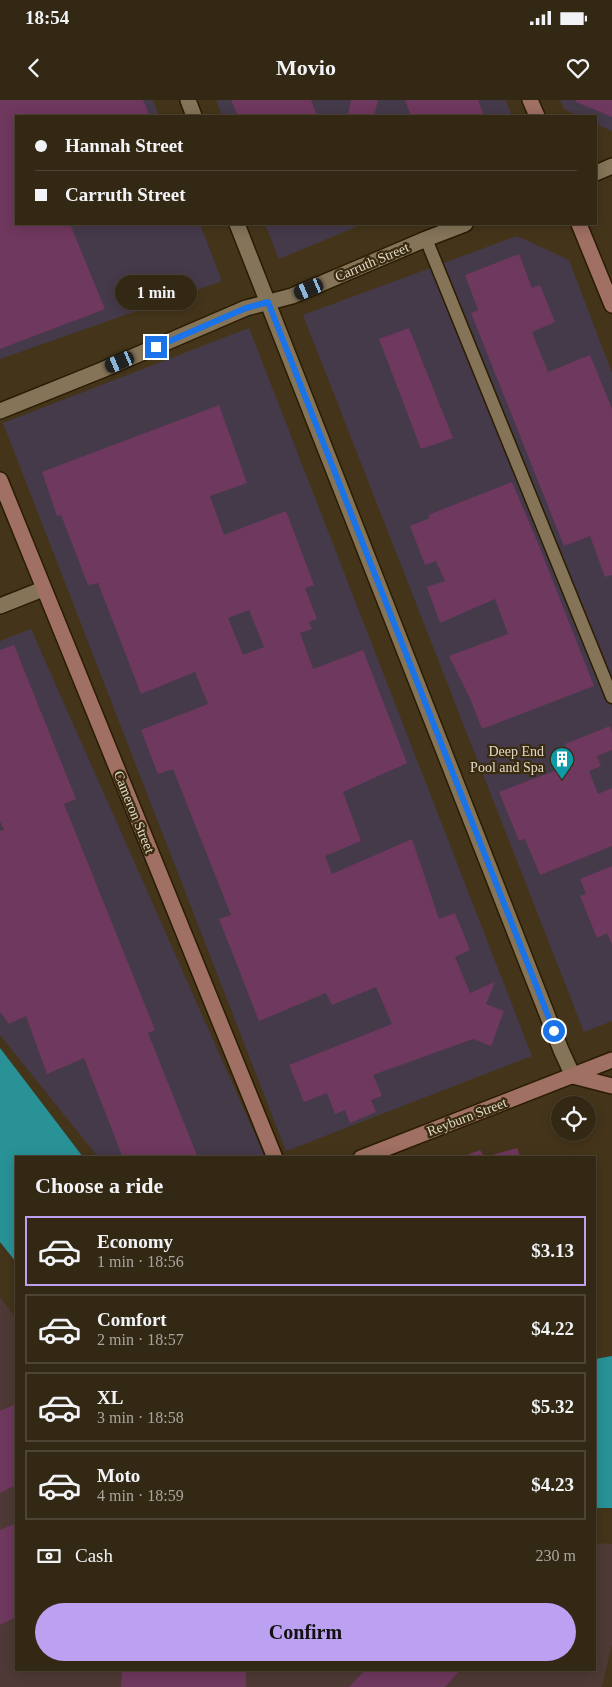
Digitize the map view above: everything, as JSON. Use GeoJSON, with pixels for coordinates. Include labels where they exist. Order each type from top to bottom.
{"type":"FeatureCollection","features":[{"type":"Feature","properties":{"kind":"street"},"geometry":{"type":"LineString","coordinates":[[188,100],[194,115]]}},
{"type":"Feature","properties":{"kind":"street"},"geometry":{"type":"LineString","coordinates":[[530,100],[537,115]]}},
{"type":"Feature","properties":{"kind":"street"},"geometry":{"type":"LineString","coordinates":[[597,173],[612,166]]}},
{"type":"Feature","properties":{"kind":"street"},"geometry":{"type":"LineString","coordinates":[[237,225],[561,1050],[573,1076],[612,1086]]}},
{"type":"Feature","properties":{"kind":"street","name":"Carruth Street"},"geometry":{"type":"LineString","coordinates":[[0,411],[102,370],[246,308],[292,296],[462,225]]}},
{"type":"Feature","properties":{"kind":"street"},"geometry":{"type":"LineString","coordinates":[[579,225],[612,305]]}},
{"type":"Feature","properties":{"kind":"street","name":"Cameron Street"},"geometry":{"type":"LineString","coordinates":[[0,480],[274,1156]]}},
{"type":"Feature","properties":{"kind":"street"},"geometry":{"type":"LineString","coordinates":[[0,606],[43,589]]}},
{"type":"Feature","properties":{"kind":"street","name":"Reyburn Street"},"geometry":{"type":"LineString","coordinates":[[366,1156],[612,1060]]}},
{"type":"Feature","properties":{"kind":"street","name":"Reyburn Street"},"geometry":{"type":"LineString","coordinates":[[573,1076],[612,1070]]}},
{"type":"Feature","properties":{"kind":"lane"},"geometry":{"type":"LineString","coordinates":[[426,239],[612,696]]}},
{"type":"Feature","properties":{"kind":"shaded area"},"geometry":{"type":"Polygon","coordinates":[[[0,100],[153,100],[159,115],[15,115],[15,225],[200,225],[222,281],[0,359],[0,100]]]}},
{"type":"Feature","properties":{"kind":"shaded area"},"geometry":{"type":"Polygon","coordinates":[[[216,100],[506,100],[512,115],[222,115],[216,100]]]}},
{"type":"Feature","properties":{"kind":"shaded area"},"geometry":{"type":"Polygon","coordinates":[[[560,100],[612,100],[612,131],[597,124],[597,115],[577,115],[564,109],[560,100]]]}},
{"type":"Feature","properties":{"kind":"shaded area"},"geometry":{"type":"Polygon","coordinates":[[[265,225],[361,225],[279,259],[265,225]]]}},
{"type":"Feature","properties":{"kind":"shaded area"},"geometry":{"type":"Polygon","coordinates":[[[517,236],[569,260],[612,373],[612,1021],[584,1032],[303,315],[517,236]]]}},
{"type":"Feature","properties":{"kind":"shaded area"},"geometry":{"type":"Polygon","coordinates":[[[249,328],[532,1056],[286,1151],[3,423],[249,328]]]}},
{"type":"Feature","properties":{"kind":"shaded area"},"geometry":{"type":"Polygon","coordinates":[[[31,629],[265,1156],[97,1156],[0,1035],[0,641],[31,629]]]}},
{"type":"Feature","properties":{"kind":"shaded area"},"geometry":{"type":"Polygon","coordinates":[[[0,1297],[15,1317],[15,1671],[596,1671],[596,1543],[612,1544],[612,1644],[602,1687],[0,1687],[0,1297]]]}},
{"type":"Feature","properties":{"kind":"water"},"geometry":{"type":"Polygon","coordinates":[[[0,1048],[82,1156],[15,1156],[15,1261],[0,1242],[0,1048]]]}},
{"type":"Feature","properties":{"kind":"water"},"geometry":{"type":"Polygon","coordinates":[[[612,1356],[612,1508],[596,1508],[596,1359],[612,1356]]]}},
{"type":"Feature","properties":{"kind":"building"},"geometry":{"type":"Polygon","coordinates":[[[0,100],[143,100],[150,115],[15,115],[15,225],[70,225],[105,309],[0,349],[0,100]]]}},
{"type":"Feature","properties":{"kind":"building"},"geometry":{"type":"Polygon","coordinates":[[[231,100],[311,100],[317,115],[238,115],[231,100]]]}},
{"type":"Feature","properties":{"kind":"building"},"geometry":{"type":"Polygon","coordinates":[[[351,100],[378,100],[374,115],[348,115],[351,100]]]}},
{"type":"Feature","properties":{"kind":"building"},"geometry":{"type":"Polygon","coordinates":[[[405,100],[478,100],[484,115],[411,115],[405,100]]]}},
{"type":"Feature","properties":{"kind":"building"},"geometry":{"type":"Polygon","coordinates":[[[576,100],[612,100],[612,117],[576,102],[576,100]]]}},
{"type":"Feature","properties":{"kind":"building"},"geometry":{"type":"Polygon","coordinates":[[[519,254],[532,288],[540,285],[555,322],[532,332],[548,372],[590,355],[612,409],[612,575],[605,577],[590,536],[564,546],[471,313],[478,310],[465,275],[519,254]]]}},
{"type":"Feature","properties":{"kind":"building"},"geometry":{"type":"Polygon","coordinates":[[[409,328],[453,438],[421,449],[379,339],[409,328]]]}},
{"type":"Feature","properties":{"kind":"building"},"geometry":{"type":"Polygon","coordinates":[[[219,405],[247,483],[210,496],[224,535],[286,511],[314,585],[305,588],[317,619],[309,622],[312,629],[300,633],[313,669],[363,650],[407,763],[343,792],[361,841],[325,856],[332,874],[412,839],[439,919],[455,913],[470,950],[455,957],[470,993],[495,982],[486,1004],[504,1011],[491,1046],[473,1039],[373,1075],[382,1096],[371,1100],[376,1112],[350,1123],[345,1110],[335,1114],[327,1093],[304,1102],[289,1065],[392,1024],[376,987],[332,1005],[326,993],[259,1021],[219,919],[231,915],[173,769],[158,774],[141,730],[208,704],[195,672],[141,694],[98,583],[88,585],[61,515],[57,516],[42,472],[219,405]],[[249,610],[228,618],[243,655],[264,647],[249,610]]]}},
{"type":"Feature","properties":{"kind":"building"},"geometry":{"type":"Polygon","coordinates":[[[512,482],[594,686],[482,729],[469,696],[449,656],[508,634],[495,599],[440,623],[427,587],[445,581],[436,561],[425,565],[410,526],[430,518],[428,515],[512,482]]]}},
{"type":"Feature","properties":{"kind":"building"},"geometry":{"type":"Polygon","coordinates":[[[14,645],[76,799],[64,804],[155,1030],[148,1033],[197,1156],[122,1156],[84,1058],[47,1074],[26,1016],[9,1024],[0,1012],[0,831],[4,830],[0,821],[0,650],[14,645]]]}},
{"type":"Feature","properties":{"kind":"building","name":"Deep End Pool and Spa"},"geometry":{"type":"Polygon","coordinates":[[[610,726],[612,750],[597,756],[601,766],[589,771],[598,794],[612,788],[612,846],[540,875],[525,839],[519,841],[499,792],[573,764],[565,744],[610,726]]]}},
{"type":"Feature","properties":{"kind":"building"},"geometry":{"type":"Polygon","coordinates":[[[612,866],[612,945],[607,933],[597,938],[580,896],[586,894],[580,879],[612,866]]]}},
{"type":"Feature","properties":{"kind":"building"},"geometry":{"type":"Polygon","coordinates":[[[517,1148],[520,1156],[489,1156],[517,1148]]]}},
{"type":"Feature","properties":{"kind":"building"},"geometry":{"type":"Polygon","coordinates":[[[480,1150],[484,1156],[464,1156],[480,1150]]]}},
{"type":"Feature","properties":{"kind":"building"},"geometry":{"type":"Polygon","coordinates":[[[15,1404],[15,1486],[0,1493],[0,1411],[15,1404]]]}},
{"type":"Feature","properties":{"kind":"building"},"geometry":{"type":"Polygon","coordinates":[[[15,1523],[15,1618],[0,1625],[0,1530],[15,1523]]]}},
{"type":"Feature","properties":{"kind":"building"},"geometry":{"type":"Polygon","coordinates":[[[122,1671],[246,1671],[246,1687],[121,1687],[122,1671]]]}},
{"type":"Feature","properties":{"kind":"building"},"geometry":{"type":"Polygon","coordinates":[[[364,1671],[459,1671],[445,1687],[349,1687],[364,1671]]]}},
{"type":"Feature","properties":{"kind":"place","name":"Deep End Pool and Spa"},"geometry":{"type":"Point","coordinates":[562,780]}},
{"type":"Feature","properties":{"kind":"route"},"geometry":{"type":"LineString","coordinates":[[156,347],[246,308],[268,302],[554,1031]]}}]}
